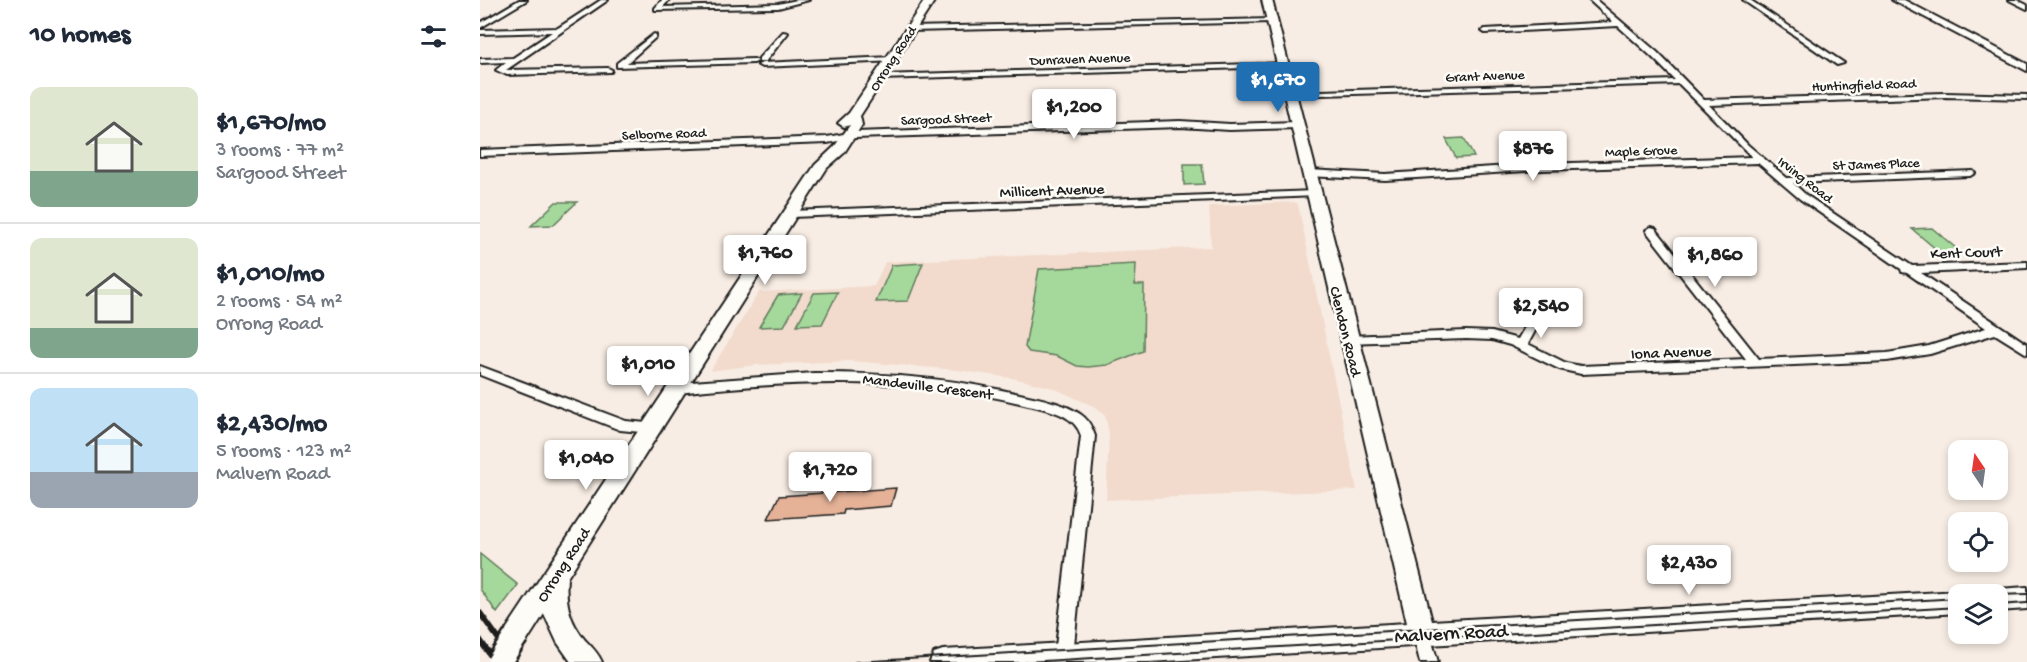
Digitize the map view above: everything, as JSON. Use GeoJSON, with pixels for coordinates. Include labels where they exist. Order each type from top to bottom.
{"type":"FeatureCollection","features":[{"type":"Feature","properties":{"kind":"main road","name":"Orrong Road"},"geometry":{"type":"LineString","coordinates":[[822,165],[826,149],[843,123],[854,116],[930,0]]}},
{"type":"Feature","properties":{"kind":"main road","name":"Clendon Road"},"geometry":{"type":"LineString","coordinates":[[1267,0],[1422,634]]}},
{"type":"Feature","properties":{"kind":"main road"},"geometry":{"type":"LineString","coordinates":[[1897,0],[2027,68]]}},
{"type":"Feature","properties":{"kind":"main road","name":"Orrong Road"},"geometry":{"type":"LineString","coordinates":[[499,662],[822,165],[839,150],[849,136],[856,125],[854,116]]}},
{"type":"Feature","properties":{"kind":"main road"},"geometry":{"type":"LineString","coordinates":[[555,575],[554,606],[561,627],[573,646],[589,662]]}},
{"type":"Feature","properties":{"kind":"main road"},"geometry":{"type":"LineString","coordinates":[[2008,599],[2027,598]]}},
{"type":"Feature","properties":{"kind":"main road","name":"Malvern Road"},"geometry":{"type":"LineString","coordinates":[[943,662],[1948,603]]}},
{"type":"Feature","properties":{"kind":"street"},"geometry":{"type":"LineString","coordinates":[[480,26],[525,0]]}},
{"type":"Feature","properties":{"kind":"street"},"geometry":{"type":"LineString","coordinates":[[604,0],[501,68],[501,72],[892,59]]}},
{"type":"Feature","properties":{"kind":"street"},"geometry":{"type":"LineString","coordinates":[[666,0],[654,10],[778,6],[803,3]]}},
{"type":"Feature","properties":{"kind":"street","name":"Irving Road"},"geometry":{"type":"LineString","coordinates":[[1592,0],[1621,24],[1682,82],[1758,160],[1783,181],[1906,270],[2027,350]]}},
{"type":"Feature","properties":{"kind":"street"},"geometry":{"type":"LineString","coordinates":[[1746,0],[1840,63]]}},
{"type":"Feature","properties":{"kind":"street"},"geometry":{"type":"LineString","coordinates":[[2012,0],[2027,7]]}},
{"type":"Feature","properties":{"kind":"street"},"geometry":{"type":"LineString","coordinates":[[911,29],[1271,20]]}},
{"type":"Feature","properties":{"kind":"street"},"geometry":{"type":"LineString","coordinates":[[1485,31],[1528,30],[1574,24],[1621,24]]}},
{"type":"Feature","properties":{"kind":"street"},"geometry":{"type":"LineString","coordinates":[[480,32],[560,30]]}},
{"type":"Feature","properties":{"kind":"street"},"geometry":{"type":"LineString","coordinates":[[760,62],[785,33]]}},
{"type":"Feature","properties":{"kind":"street"},"geometry":{"type":"LineString","coordinates":[[616,67],[654,36]]}},
{"type":"Feature","properties":{"kind":"street"},"geometry":{"type":"LineString","coordinates":[[480,62],[516,60]]}},
{"type":"Feature","properties":{"kind":"street","name":"Dunraven Avenue"},"geometry":{"type":"LineString","coordinates":[[879,77],[1282,65]]}},
{"type":"Feature","properties":{"kind":"street","name":"Grant Avenue"},"geometry":{"type":"LineString","coordinates":[[1289,94],[1682,82]]}},
{"type":"Feature","properties":{"kind":"street","name":"Huntingfield Road"},"geometry":{"type":"LineString","coordinates":[[1702,103],[1945,95],[2027,97]]}},
{"type":"Feature","properties":{"kind":"street","name":"Sargood Street"},"geometry":{"type":"LineString","coordinates":[[849,136],[1166,124],[1230,127],[1297,125]]}},
{"type":"Feature","properties":{"kind":"street","name":"Selborne Road"},"geometry":{"type":"LineString","coordinates":[[480,153],[833,139],[849,136]]}},
{"type":"Feature","properties":{"kind":"street","name":"Maple Grove"},"geometry":{"type":"LineString","coordinates":[[1308,173],[1386,177],[1542,167],[1758,160]]}},
{"type":"Feature","properties":{"kind":"street","name":"St James Place"},"geometry":{"type":"LineString","coordinates":[[1783,181],[1970,173]]}},
{"type":"Feature","properties":{"kind":"street","name":"Millicent Avenue"},"geometry":{"type":"LineString","coordinates":[[791,214],[1314,194]]}},
{"type":"Feature","properties":{"kind":"street"},"geometry":{"type":"LineString","coordinates":[[1651,230],[1756,364]]}},
{"type":"Feature","properties":{"kind":"street","name":"Kent Court"},"geometry":{"type":"LineString","coordinates":[[1906,270],[2027,265]]}},
{"type":"Feature","properties":{"kind":"street"},"geometry":{"type":"LineString","coordinates":[[1521,345],[1536,318]]}},
{"type":"Feature","properties":{"kind":"street","name":"Iona Avenue"},"geometry":{"type":"LineString","coordinates":[[1349,340],[1475,335],[1501,338],[1521,345],[1553,362],[1581,370],[1887,357],[1930,350],[1996,329]]}},
{"type":"Feature","properties":{"kind":"street"},"geometry":{"type":"LineString","coordinates":[[480,370],[625,426],[651,428]]}},
{"type":"Feature","properties":{"kind":"street","name":"Mandeville Crescent"},"geometry":{"type":"LineString","coordinates":[[678,388],[786,378],[892,379],[986,390],[1054,407],[1076,417],[1084,425],[1088,436],[1064,655]]}},
{"type":"Feature","properties":{"kind":"street","name":"Clendon Road"},"geometry":{"type":"LineString","coordinates":[[1422,634],[1429,662]]}},
{"type":"Feature","properties":{"kind":"shaded area"},"geometry":{"type":"Polygon","coordinates":[[[1294,202],[1298,204],[1357,490],[1106,500],[1109,433],[1105,416],[1095,407],[1053,388],[1017,379],[957,370],[850,361],[757,365],[710,371],[759,292],[874,286],[885,262],[1211,247],[1209,206],[1294,202]]]}},
{"type":"Feature","properties":{"kind":"green space"},"geometry":{"type":"Polygon","coordinates":[[[1464,138],[1474,157],[1456,158],[1446,139],[1464,138]]]}},
{"type":"Feature","properties":{"kind":"green space"},"geometry":{"type":"Polygon","coordinates":[[[1184,164],[1202,164],[1204,184],[1184,185],[1184,164]]]}},
{"type":"Feature","properties":{"kind":"green space"},"geometry":{"type":"Polygon","coordinates":[[[556,202],[577,202],[553,225],[531,226],[556,202]]]}},
{"type":"Feature","properties":{"kind":"green space"},"geometry":{"type":"Polygon","coordinates":[[[1932,228],[1963,254],[1943,255],[1912,229],[1932,228]]]}},
{"type":"Feature","properties":{"kind":"green space"},"geometry":{"type":"Polygon","coordinates":[[[923,263],[908,301],[876,302],[892,265],[923,263]]]}},
{"type":"Feature","properties":{"kind":"green space"},"geometry":{"type":"Polygon","coordinates":[[[1136,264],[1135,285],[1144,285],[1143,351],[1107,365],[1088,367],[1077,366],[1057,356],[1029,352],[1025,347],[1039,269],[1136,264]]]}},
{"type":"Feature","properties":{"kind":"green space"},"geometry":{"type":"Polygon","coordinates":[[[838,292],[822,324],[797,325],[814,293],[838,292]]]}},
{"type":"Feature","properties":{"kind":"green space"},"geometry":{"type":"Polygon","coordinates":[[[802,293],[784,326],[759,327],[778,295],[802,293]]]}},
{"type":"Feature","properties":{"kind":"green space"},"geometry":{"type":"Polygon","coordinates":[[[480,554],[518,585],[497,613],[480,589],[480,554]]]}},
{"type":"Feature","properties":{"kind":"building"},"geometry":{"type":"Polygon","coordinates":[[[896,488],[891,506],[844,510],[843,514],[768,519],[779,496],[896,488]]]}},
{"type":"Feature","properties":{"kind":"tram line"},"geometry":{"type":"LineString","coordinates":[[2008,595],[2027,594]]}},
{"type":"Feature","properties":{"kind":"tram line"},"geometry":{"type":"LineString","coordinates":[[855,662],[1948,599]]}},
{"type":"Feature","properties":{"kind":"tram line"},"geometry":{"type":"LineString","coordinates":[[2008,604],[2027,603]]}},
{"type":"Feature","properties":{"kind":"tram line"},"geometry":{"type":"LineString","coordinates":[[1026,662],[1948,608]]}},
{"type":"Feature","properties":{"kind":"railway"},"geometry":{"type":"LineString","coordinates":[[480,613],[515,662]]}},
{"type":"Feature","properties":{"kind":"railway"},"geometry":{"type":"LineString","coordinates":[[480,640],[495,662]]}}]}
